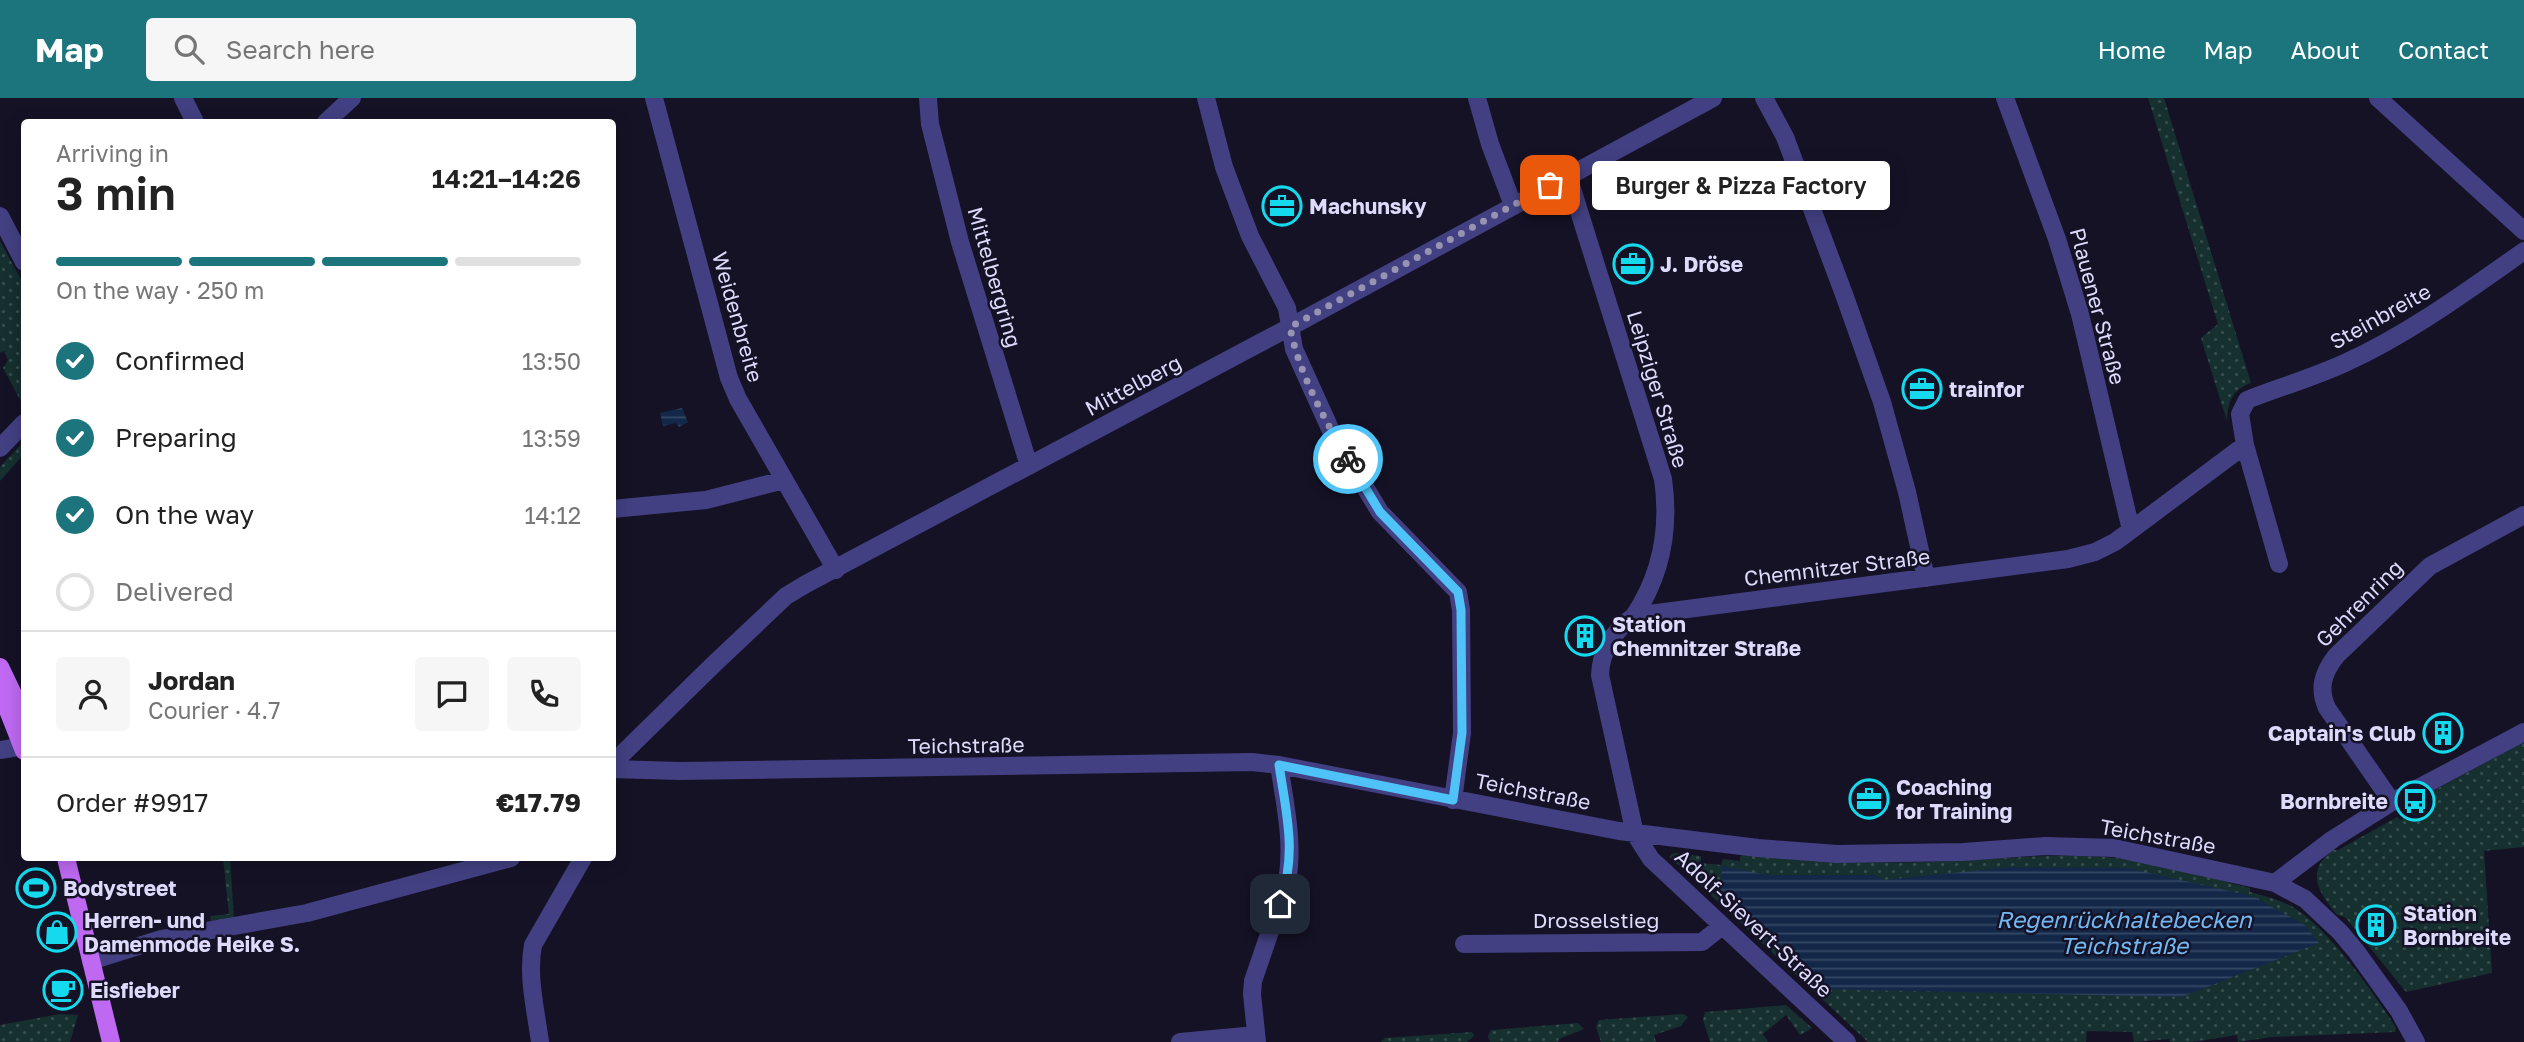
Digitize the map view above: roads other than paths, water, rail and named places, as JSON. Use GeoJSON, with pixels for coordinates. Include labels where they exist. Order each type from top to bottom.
{"type":"FeatureCollection","features":[{"type":"Feature","properties":{"kind":"main road"},"geometry":{"type":"LineString","coordinates":[[0,667],[21,711]]}},
{"type":"Feature","properties":{"kind":"main road"},"geometry":{"type":"LineString","coordinates":[[0,691],[21,742]]}},
{"type":"Feature","properties":{"kind":"main road"},"geometry":{"type":"LineString","coordinates":[[67,861],[111,1042]]}},
{"type":"Feature","properties":{"kind":"street"},"geometry":{"type":"LineString","coordinates":[[183,98],[194,119]]}},
{"type":"Feature","properties":{"kind":"street"},"geometry":{"type":"LineString","coordinates":[[329,119],[352,98]]}},
{"type":"Feature","properties":{"kind":"street","name":"Weidenbreite"},"geometry":{"type":"LineString","coordinates":[[654,98],[729,378],[737,399],[836,570]]}},
{"type":"Feature","properties":{"kind":"street","name":"Mittelbergring"},"geometry":{"type":"LineString","coordinates":[[928,98],[930,124],[960,242],[1029,466]]}},
{"type":"Feature","properties":{"kind":"street"},"geometry":{"type":"LineString","coordinates":[[1206,98],[1224,167],[1250,236],[1287,308],[1294,349],[1332,433],[1380,512],[1458,592],[1461,610],[1462,733],[1453,800]]}},
{"type":"Feature","properties":{"kind":"street"},"geometry":{"type":"LineString","coordinates":[[1477,98],[1490,144],[1513,205]]}},
{"type":"Feature","properties":{"kind":"street","name":"Mittelberg"},"geometry":{"type":"LineString","coordinates":[[616,763],[786,596],[1713,98]]}},
{"type":"Feature","properties":{"kind":"street"},"geometry":{"type":"LineString","coordinates":[[1764,98],[1786,137],[1882,402],[1907,492],[1926,578]]}},
{"type":"Feature","properties":{"kind":"street","name":"Plauener Straße"},"geometry":{"type":"LineString","coordinates":[[2005,98],[2057,239],[2080,314],[2131,530]]}},
{"type":"Feature","properties":{"kind":"street"},"geometry":{"type":"LineString","coordinates":[[2378,98],[2524,231]]}},
{"type":"Feature","properties":{"kind":"street","name":"Leipziger Straße"},"geometry":{"type":"LineString","coordinates":[[1568,176],[1662,479],[1666,504],[1664,538],[1657,572],[1647,596],[1634,615]]}},
{"type":"Feature","properties":{"kind":"street"},"geometry":{"type":"LineString","coordinates":[[0,216],[21,256]]}},
{"type":"Feature","properties":{"kind":"street","name":"Steinbreite"},"geometry":{"type":"LineString","coordinates":[[2245,445],[2240,414],[2246,400],[2345,363],[2372,349],[2452,302],[2524,251]]}},
{"type":"Feature","properties":{"kind":"street"},"geometry":{"type":"LineString","coordinates":[[0,448],[21,426]]}},
{"type":"Feature","properties":{"kind":"street"},"geometry":{"type":"LineString","coordinates":[[2245,445],[2279,564]]}},
{"type":"Feature","properties":{"kind":"street","name":"Chemnitzer Straße"},"geometry":{"type":"LineString","coordinates":[[1634,615],[2068,559],[2095,552],[2131,530],[2245,445]]}},
{"type":"Feature","properties":{"kind":"street"},"geometry":{"type":"LineString","coordinates":[[616,509],[706,500],[784,480]]}},
{"type":"Feature","properties":{"kind":"street","name":"Gehrenring"},"geometry":{"type":"LineString","coordinates":[[2392,802],[2327,708],[2321,695],[2327,667],[2430,566],[2524,515]]}},
{"type":"Feature","properties":{"kind":"street"},"geometry":{"type":"LineString","coordinates":[[1634,615],[1623,624],[1607,646],[1601,661],[1600,675],[1635,834]]}},
{"type":"Feature","properties":{"kind":"street"},"geometry":{"type":"LineString","coordinates":[[2416,1042],[2399,1011],[2340,932],[2305,899],[2275,883],[2333,839],[2392,802],[2524,732]]}},
{"type":"Feature","properties":{"kind":"street"},"geometry":{"type":"LineString","coordinates":[[0,750],[21,749]]}},
{"type":"Feature","properties":{"kind":"street"},"geometry":{"type":"LineString","coordinates":[[0,757],[21,750]]}},
{"type":"Feature","properties":{"kind":"street","name":"Teichstraße"},"geometry":{"type":"LineString","coordinates":[[616,767],[680,771],[1252,762],[1635,834],[1758,848],[1837,853],[1963,852],[2045,846],[2114,848],[2275,883]]}},
{"type":"Feature","properties":{"kind":"street"},"geometry":{"type":"LineString","coordinates":[[1180,1042],[1257,1038],[1253,981],[1290,868],[1290,842],[1279,765]]}},
{"type":"Feature","properties":{"kind":"street","name":"Adolf-Sievert-Straße"},"geometry":{"type":"LineString","coordinates":[[1635,834],[1651,859],[1847,1042]]}},
{"type":"Feature","properties":{"kind":"street"},"geometry":{"type":"LineString","coordinates":[[91,961],[161,939],[307,914],[500,861]]}},
{"type":"Feature","properties":{"kind":"street"},"geometry":{"type":"LineString","coordinates":[[541,1042],[530,959],[533,946],[581,861]]}},
{"type":"Feature","properties":{"kind":"street","name":"Drosselstieg"},"geometry":{"type":"LineString","coordinates":[[1464,944],[1702,942],[1722,926]]}},
{"type":"Feature","properties":{"kind":"water"},"geometry":{"type":"Polygon","coordinates":[[[682,408],[688,422],[679,427],[676,423],[663,426],[660,413],[682,408]]]}},
{"type":"Feature","properties":{"kind":"water","name":"Regenrückhaltebecken Teichstraße"},"geometry":{"type":"Polygon","coordinates":[[[1722,866],[1768,875],[1875,875],[1883,880],[2012,867],[2127,868],[2252,896],[2305,925],[2319,943],[2182,997],[1818,989],[1721,897],[1722,866]]]}},
{"type":"Feature","properties":{"kind":"place","name":"Burger & Pizza Factory"},"geometry":{"type":"Point","coordinates":[1550,185]}},
{"type":"Feature","properties":{"kind":"place","name":"Machunsky"},"geometry":{"type":"Point","coordinates":[1282,206]}},
{"type":"Feature","properties":{"kind":"place","name":"J. Dröse"},"geometry":{"type":"Point","coordinates":[1633,264]}},
{"type":"Feature","properties":{"kind":"place","name":"trainfor"},"geometry":{"type":"Point","coordinates":[1922,389]}},
{"type":"Feature","properties":{"kind":"place","name":"Station Chemnitzer Straße"},"geometry":{"type":"Point","coordinates":[1585,636]}},
{"type":"Feature","properties":{"kind":"place","name":"Captain's Club"},"geometry":{"type":"Point","coordinates":[2443,733]}},
{"type":"Feature","properties":{"kind":"place","name":"Coaching for Training"},"geometry":{"type":"Point","coordinates":[1869,799]}},
{"type":"Feature","properties":{"kind":"place","name":"Bornbreite"},"geometry":{"type":"Point","coordinates":[2415,801]}},
{"type":"Feature","properties":{"kind":"place","name":"Bodystreet"},"geometry":{"type":"Point","coordinates":[36,888]}},
{"type":"Feature","properties":{"kind":"place","name":"Station Bornbreite"},"geometry":{"type":"Point","coordinates":[2376,925]}},
{"type":"Feature","properties":{"kind":"place","name":"Herren- und Damenmode Heike S."},"geometry":{"type":"Point","coordinates":[57,932]}},
{"type":"Feature","properties":{"kind":"place","name":"Eisfieber"},"geometry":{"type":"Point","coordinates":[63,990]}}]}
